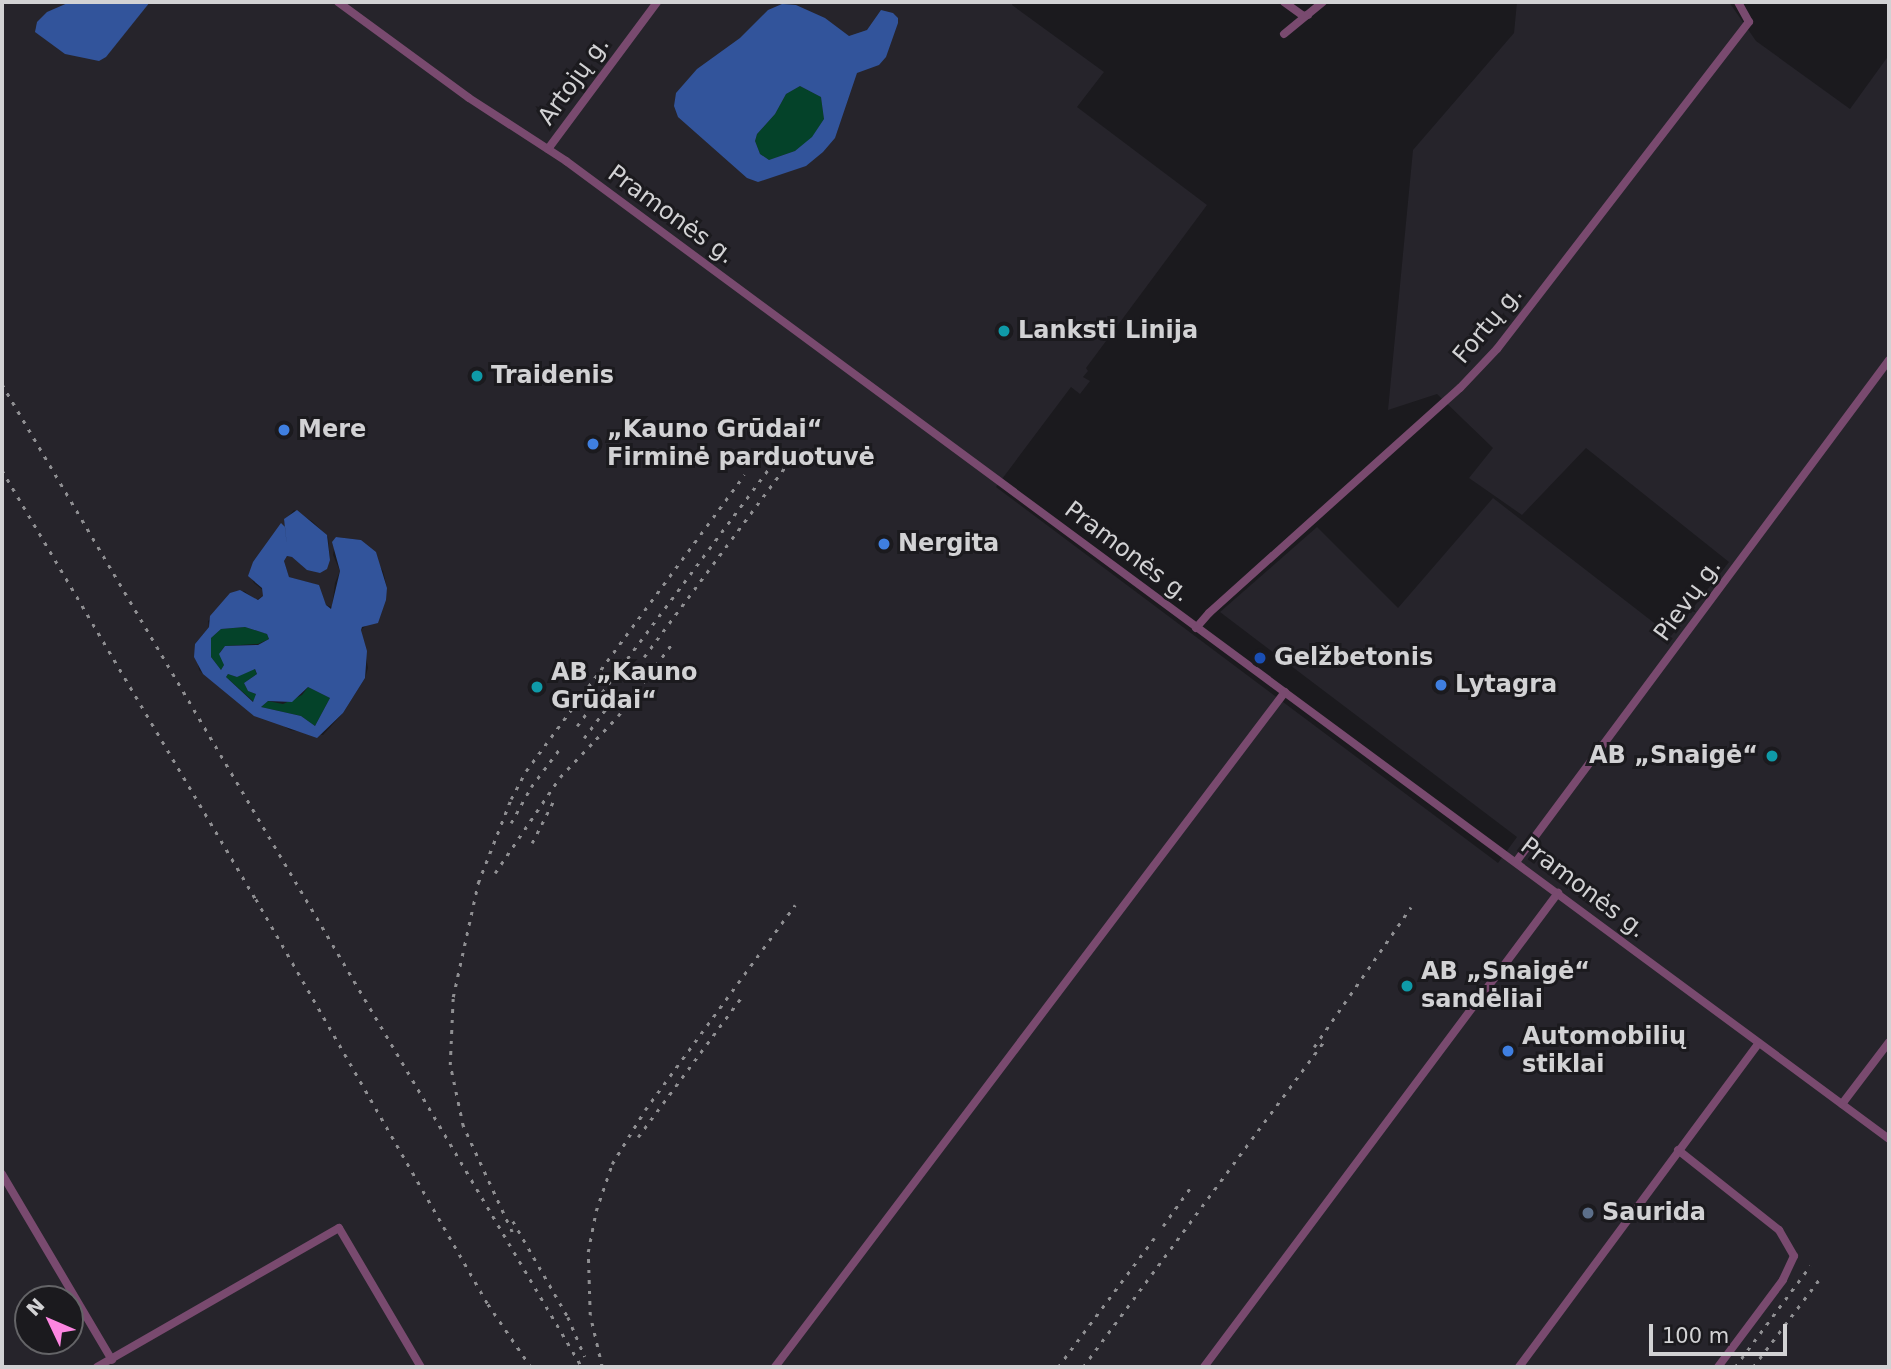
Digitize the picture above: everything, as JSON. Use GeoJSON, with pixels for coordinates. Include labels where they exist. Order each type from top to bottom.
{"type":"FeatureCollection","features":[{"type":"Feature","properties":{"kind":"street","name":"Pramonės g."},"geometry":{"type":"LineString","coordinates":[[338,2],[469,99],[548,149],[1558,892],[1889,1139]]}},
{"type":"Feature","properties":{"kind":"street","name":"Artojų g."},"geometry":{"type":"LineString","coordinates":[[548,149],[657,2]]}},
{"type":"Feature","properties":{"kind":"street"},"geometry":{"type":"LineString","coordinates":[[1283,2],[1303,16],[1308,15]]}},
{"type":"Feature","properties":{"kind":"street"},"geometry":{"type":"LineString","coordinates":[[1284,34],[1323,2]]}},
{"type":"Feature","properties":{"kind":"street","name":"Fortų g."},"geometry":{"type":"LineString","coordinates":[[1196,628],[1209,613],[1460,388],[1497,349],[1749,22],[1738,2]]}},
{"type":"Feature","properties":{"kind":"street","name":"Pievų g."},"geometry":{"type":"LineString","coordinates":[[1516,862],[1889,360]]}},
{"type":"Feature","properties":{"kind":"street"},"geometry":{"type":"LineString","coordinates":[[775,1367],[1285,692]]}},
{"type":"Feature","properties":{"kind":"street"},"geometry":{"type":"LineString","coordinates":[[1204,1367],[1558,892]]}},
{"type":"Feature","properties":{"kind":"street"},"geometry":{"type":"LineString","coordinates":[[1842,1104],[1889,1042]]}},
{"type":"Feature","properties":{"kind":"street"},"geometry":{"type":"LineString","coordinates":[[1519,1367],[1759,1043]]}},
{"type":"Feature","properties":{"kind":"street"},"geometry":{"type":"LineString","coordinates":[[1678,1150],[1779,1230],[1794,1256],[1783,1280],[1718,1367]]}},
{"type":"Feature","properties":{"kind":"street"},"geometry":{"type":"LineString","coordinates":[[2,1174],[112,1360]]}},
{"type":"Feature","properties":{"kind":"street"},"geometry":{"type":"LineString","coordinates":[[97,1367],[339,1228],[421,1367]]}},
{"type":"Feature","properties":{"kind":"shaded area"},"geometry":{"type":"Polygon","coordinates":[[[2,2],[1013,2],[1012,5],[1104,72],[1077,107],[1207,205],[1086,368],[1088,371],[1083,377],[1090,381],[1080,394],[1071,387],[996,487],[1498,863],[1517,837],[1220,612],[1317,527],[1398,608],[1493,498],[1671,636],[1729,562],[1586,448],[1522,515],[1469,478],[1493,448],[1437,394],[1388,410],[1413,150],[1514,33],[1517,2],[1729,2],[1756,41],[1850,109],[1889,55],[1889,1367],[2,1367],[2,2]],[[294,510],[284,521],[287,546],[285,530],[249,573],[254,583],[264,591],[263,596],[256,600],[244,591],[208,621],[209,627],[195,644],[199,670],[203,674],[290,730],[323,735],[343,713],[365,678],[368,668],[361,630],[381,613],[387,588],[383,571],[361,540],[336,537],[333,555],[340,571],[335,583],[332,607],[326,605],[314,584],[289,577],[284,561],[287,556],[308,570],[330,560],[328,537],[313,522],[294,510]]]}},
{"type":"Feature","properties":{"kind":"green space"},"geometry":{"type":"Polygon","coordinates":[[[800,86],[821,97],[824,119],[812,138],[795,151],[769,160],[760,154],[755,141],[757,134],[775,114],[786,94],[800,86]]]}},
{"type":"Feature","properties":{"kind":"green space"},"geometry":{"type":"Polygon","coordinates":[[[245,627],[267,634],[269,639],[258,644],[225,646],[220,652],[224,665],[221,670],[211,657],[211,638],[221,629],[245,627]]]}},
{"type":"Feature","properties":{"kind":"green space"},"geometry":{"type":"Polygon","coordinates":[[[254,668],[257,674],[244,683],[248,691],[256,694],[254,702],[226,677],[228,674],[237,677],[254,668]]]}},
{"type":"Feature","properties":{"kind":"green space"},"geometry":{"type":"Polygon","coordinates":[[[308,687],[330,698],[315,726],[301,716],[261,707],[268,701],[283,704],[302,695],[308,687]]]}},
{"type":"Feature","properties":{"kind":"water"},"geometry":{"type":"Polygon","coordinates":[[[70,2],[150,2],[106,57],[99,61],[65,54],[35,32],[37,22],[47,12],[70,2]]]}},
{"type":"Feature","properties":{"kind":"water"},"geometry":{"type":"Polygon","coordinates":[[[782,4],[796,5],[825,18],[849,36],[867,30],[881,10],[893,13],[898,18],[898,23],[886,57],[879,65],[857,73],[835,138],[823,152],[806,166],[758,182],[747,178],[678,117],[674,106],[676,93],[697,69],[740,38],[768,10],[782,4]],[[800,86],[786,94],[775,114],[757,134],[755,141],[760,154],[769,160],[795,151],[812,137],[824,119],[821,97],[800,86]]]}},
{"type":"Feature","properties":{"kind":"water"},"geometry":{"type":"Polygon","coordinates":[[[297,510],[327,535],[330,560],[327,569],[320,573],[307,570],[287,556],[284,561],[289,577],[319,585],[326,605],[331,609],[340,571],[332,542],[336,537],[361,540],[376,552],[387,588],[378,623],[362,627],[361,630],[367,651],[365,678],[343,713],[317,738],[254,716],[203,674],[194,657],[195,644],[209,627],[210,616],[230,593],[240,590],[258,600],[263,596],[262,588],[248,576],[253,562],[281,523],[285,527],[284,519],[297,510]],[[245,627],[221,629],[211,638],[211,657],[221,670],[224,665],[219,654],[225,646],[258,645],[269,639],[267,634],[245,627]],[[255,669],[237,677],[228,674],[226,677],[253,702],[256,694],[248,691],[244,683],[257,674],[255,669]],[[308,687],[292,702],[268,701],[261,707],[301,716],[315,726],[330,698],[308,687]]]}},
{"type":"Feature","properties":{"kind":"railway"},"geometry":{"type":"LineString","coordinates":[[2,384],[582,1367]]}},
{"type":"Feature","properties":{"kind":"railway"},"geometry":{"type":"LineString","coordinates":[[577,726],[779,455]]}},
{"type":"Feature","properties":{"kind":"railway"},"geometry":{"type":"LineString","coordinates":[[644,657],[789,462]]}},
{"type":"Feature","properties":{"kind":"railway"},"geometry":{"type":"LineString","coordinates":[[2,470],[256,899],[488,1304],[531,1367]]}},
{"type":"Feature","properties":{"kind":"railway"},"geometry":{"type":"LineString","coordinates":[[512,1232],[463,1126],[450,1065],[453,997],[478,883],[511,799],[526,771],[744,475]]}},
{"type":"Feature","properties":{"kind":"railway"},"geometry":{"type":"LineString","coordinates":[[495,873],[560,777],[618,716],[674,641]]}},
{"type":"Feature","properties":{"kind":"railway"},"geometry":{"type":"LineString","coordinates":[[584,738],[611,702]]}},
{"type":"Feature","properties":{"kind":"railway"},"geometry":{"type":"LineString","coordinates":[[511,823],[531,787],[561,747]]}},
{"type":"Feature","properties":{"kind":"railway"},"geometry":{"type":"LineString","coordinates":[[532,843],[553,802]]}},
{"type":"Feature","properties":{"kind":"railway"},"geometry":{"type":"LineString","coordinates":[[602,1367],[590,1315],[588,1252],[596,1211],[612,1164],[645,1110],[795,905]]}},
{"type":"Feature","properties":{"kind":"railway"},"geometry":{"type":"LineString","coordinates":[[1314,1047],[1411,907]]}},
{"type":"Feature","properties":{"kind":"railway"},"geometry":{"type":"LineString","coordinates":[[638,1137],[740,999]]}},
{"type":"Feature","properties":{"kind":"railway"},"geometry":{"type":"LineString","coordinates":[[1083,1367],[1324,1041]]}},
{"type":"Feature","properties":{"kind":"railway"},"geometry":{"type":"LineString","coordinates":[[1163,1226],[1190,1188]]}},
{"type":"Feature","properties":{"kind":"railway"},"geometry":{"type":"LineString","coordinates":[[513,1221],[568,1317],[585,1357]]}},
{"type":"Feature","properties":{"kind":"railway"},"geometry":{"type":"LineString","coordinates":[[1058,1367],[1154,1238]]}},
{"type":"Feature","properties":{"kind":"railway"},"geometry":{"type":"LineString","coordinates":[[1735,1367],[1810,1266]]}},
{"type":"Feature","properties":{"kind":"railway"},"geometry":{"type":"LineString","coordinates":[[1753,1367],[1821,1277]]}},
{"type":"Feature","properties":{"kind":"place","name":"Lanksti Linija"},"geometry":{"type":"Point","coordinates":[1004,331]}},
{"type":"Feature","properties":{"kind":"place","name":"Traidenis"},"geometry":{"type":"Point","coordinates":[477,376]}},
{"type":"Feature","properties":{"kind":"place","name":"Mere"},"geometry":{"type":"Point","coordinates":[284,430]}},
{"type":"Feature","properties":{"kind":"place","name":"„Kauno Grūdai“ Firminė parduotuvė"},"geometry":{"type":"Point","coordinates":[593,444]}},
{"type":"Feature","properties":{"kind":"place","name":"Nergita"},"geometry":{"type":"Point","coordinates":[884,544]}},
{"type":"Feature","properties":{"kind":"place","name":"Gelžbetonis"},"geometry":{"type":"Point","coordinates":[1260,658]}},
{"type":"Feature","properties":{"kind":"place","name":"Lytagra"},"geometry":{"type":"Point","coordinates":[1441,685]}},
{"type":"Feature","properties":{"kind":"place","name":"AB „Kauno Grūdai“"},"geometry":{"type":"Point","coordinates":[537,687]}},
{"type":"Feature","properties":{"kind":"place","name":"AB „Snaigė“"},"geometry":{"type":"Point","coordinates":[1772,756]}},
{"type":"Feature","properties":{"kind":"place","name":"AB „Snaigė“ sandėliai"},"geometry":{"type":"Point","coordinates":[1407,986]}},
{"type":"Feature","properties":{"kind":"place","name":"Automobilių stiklai"},"geometry":{"type":"Point","coordinates":[1508,1051]}},
{"type":"Feature","properties":{"kind":"place","name":"Saurida"},"geometry":{"type":"Point","coordinates":[1588,1213]}}]}
